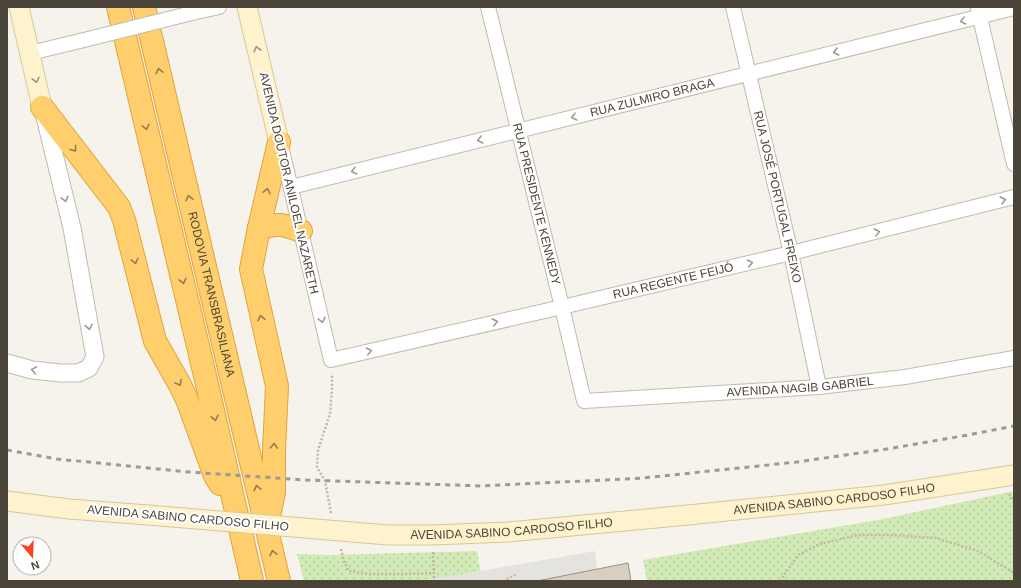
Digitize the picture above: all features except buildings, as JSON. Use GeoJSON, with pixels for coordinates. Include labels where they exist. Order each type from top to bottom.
{"type":"FeatureCollection","features":[{"type":"Feature","properties":{"kind":"highway"},"geometry":{"type":"LineString","coordinates":[[118,7],[252,581]]}},
{"type":"Feature","properties":{"kind":"highway","name":"RODOVIA TRANSBRASILIANA"},"geometry":{"type":"LineString","coordinates":[[144,7],[279,581]]}},
{"type":"Feature","properties":{"kind":"highway"},"geometry":{"type":"LineString","coordinates":[[42,107],[119,207],[124,220],[155,340],[188,402],[215,476],[234,502]]}},
{"type":"Feature","properties":{"kind":"highway"},"geometry":{"type":"LineString","coordinates":[[266,526],[274,492],[277,386],[251,269],[259,228],[280,142]]}},
{"type":"Feature","properties":{"kind":"highway"},"geometry":{"type":"LineString","coordinates":[[259,228],[273,224],[288,226],[301,231]]}},
{"type":"Feature","properties":{"kind":"main road"},"geometry":{"type":"LineString","coordinates":[[19,7],[42,107]]}},
{"type":"Feature","properties":{"kind":"main road","name":"AVENIDA DOUTOR ANILOEL NAZARETH"},"geometry":{"type":"LineString","coordinates":[[247,7],[280,142]]}},
{"type":"Feature","properties":{"kind":"main road","name":"AVENIDA SABINO CARDOSO FILHO"},"geometry":{"type":"LineString","coordinates":[[7,501],[69,509],[148,515],[346,537],[432,535],[508,532],[884,495],[1014,475]]}},
{"type":"Feature","properties":{"kind":"street"},"geometry":{"type":"LineString","coordinates":[[30,53],[219,7]]}},
{"type":"Feature","properties":{"kind":"street","name":"RUA PRESIDENTE KENNEDY"},"geometry":{"type":"LineString","coordinates":[[488,7],[584,401]]}},
{"type":"Feature","properties":{"kind":"street","name":"RUA JOSÉ PORTUGAL FREIXO"},"geometry":{"type":"LineString","coordinates":[[733,7],[791,253],[819,387]]}},
{"type":"Feature","properties":{"kind":"street","name":"RUA ZULMIRO BRAGA"},"geometry":{"type":"LineString","coordinates":[[291,187],[748,74],[979,12],[1014,8]]}},
{"type":"Feature","properties":{"kind":"street"},"geometry":{"type":"LineString","coordinates":[[979,12],[1014,164]]}},
{"type":"Feature","properties":{"kind":"street"},"geometry":{"type":"LineString","coordinates":[[7,363],[32,370],[61,374],[78,373],[89,368],[95,357],[72,228],[42,107]]}},
{"type":"Feature","properties":{"kind":"street","name":"AVENIDA DOUTOR ANILOEL NAZARETH"},"geometry":{"type":"LineString","coordinates":[[280,142],[331,360]]}},
{"type":"Feature","properties":{"kind":"street","name":"RUA REGENTE FEIJÓ"},"geometry":{"type":"LineString","coordinates":[[331,360],[791,253],[1014,197]]}},
{"type":"Feature","properties":{"kind":"street","name":"AVENIDA NAGIB GABRIEL"},"geometry":{"type":"LineString","coordinates":[[584,401],[819,387],[905,377],[1014,358]]}},
{"type":"Feature","properties":{"kind":"path"},"geometry":{"type":"LineString","coordinates":[[331,360],[332,390],[330,414],[318,450],[317,467],[325,481],[332,516]]}},
{"type":"Feature","properties":{"kind":"path"},"geometry":{"type":"LineString","coordinates":[[1008,493],[1014,502]]}},
{"type":"Feature","properties":{"kind":"path"},"geometry":{"type":"LineString","coordinates":[[780,581],[798,556],[820,544],[858,535],[892,535],[936,538],[978,551],[1014,573]]}},
{"type":"Feature","properties":{"kind":"path"},"geometry":{"type":"LineString","coordinates":[[346,537],[344,562],[349,571],[368,574],[434,573],[434,581]]}},
{"type":"Feature","properties":{"kind":"path"},"geometry":{"type":"LineString","coordinates":[[503,581],[517,574]]}},
{"type":"Feature","properties":{"kind":"green space"},"geometry":{"type":"Polygon","coordinates":[[[1014,491],[1014,581],[647,581],[643,560],[883,519],[1014,491]]]}},
{"type":"Feature","properties":{"kind":"green space"},"geometry":{"type":"Polygon","coordinates":[[[477,551],[482,581],[304,581],[297,554],[331,555],[477,551]]]}},
{"type":"Feature","properties":{"kind":"shaded area"},"geometry":{"type":"Polygon","coordinates":[[[595,551],[597,570],[537,581],[417,581],[463,574],[595,551]]]}},
{"type":"Feature","properties":{"kind":"railway"},"geometry":{"type":"LineString","coordinates":[[7,450],[57,459],[189,472],[305,480],[482,486],[643,478],[797,462],[887,449],[1014,426]]}}]}
